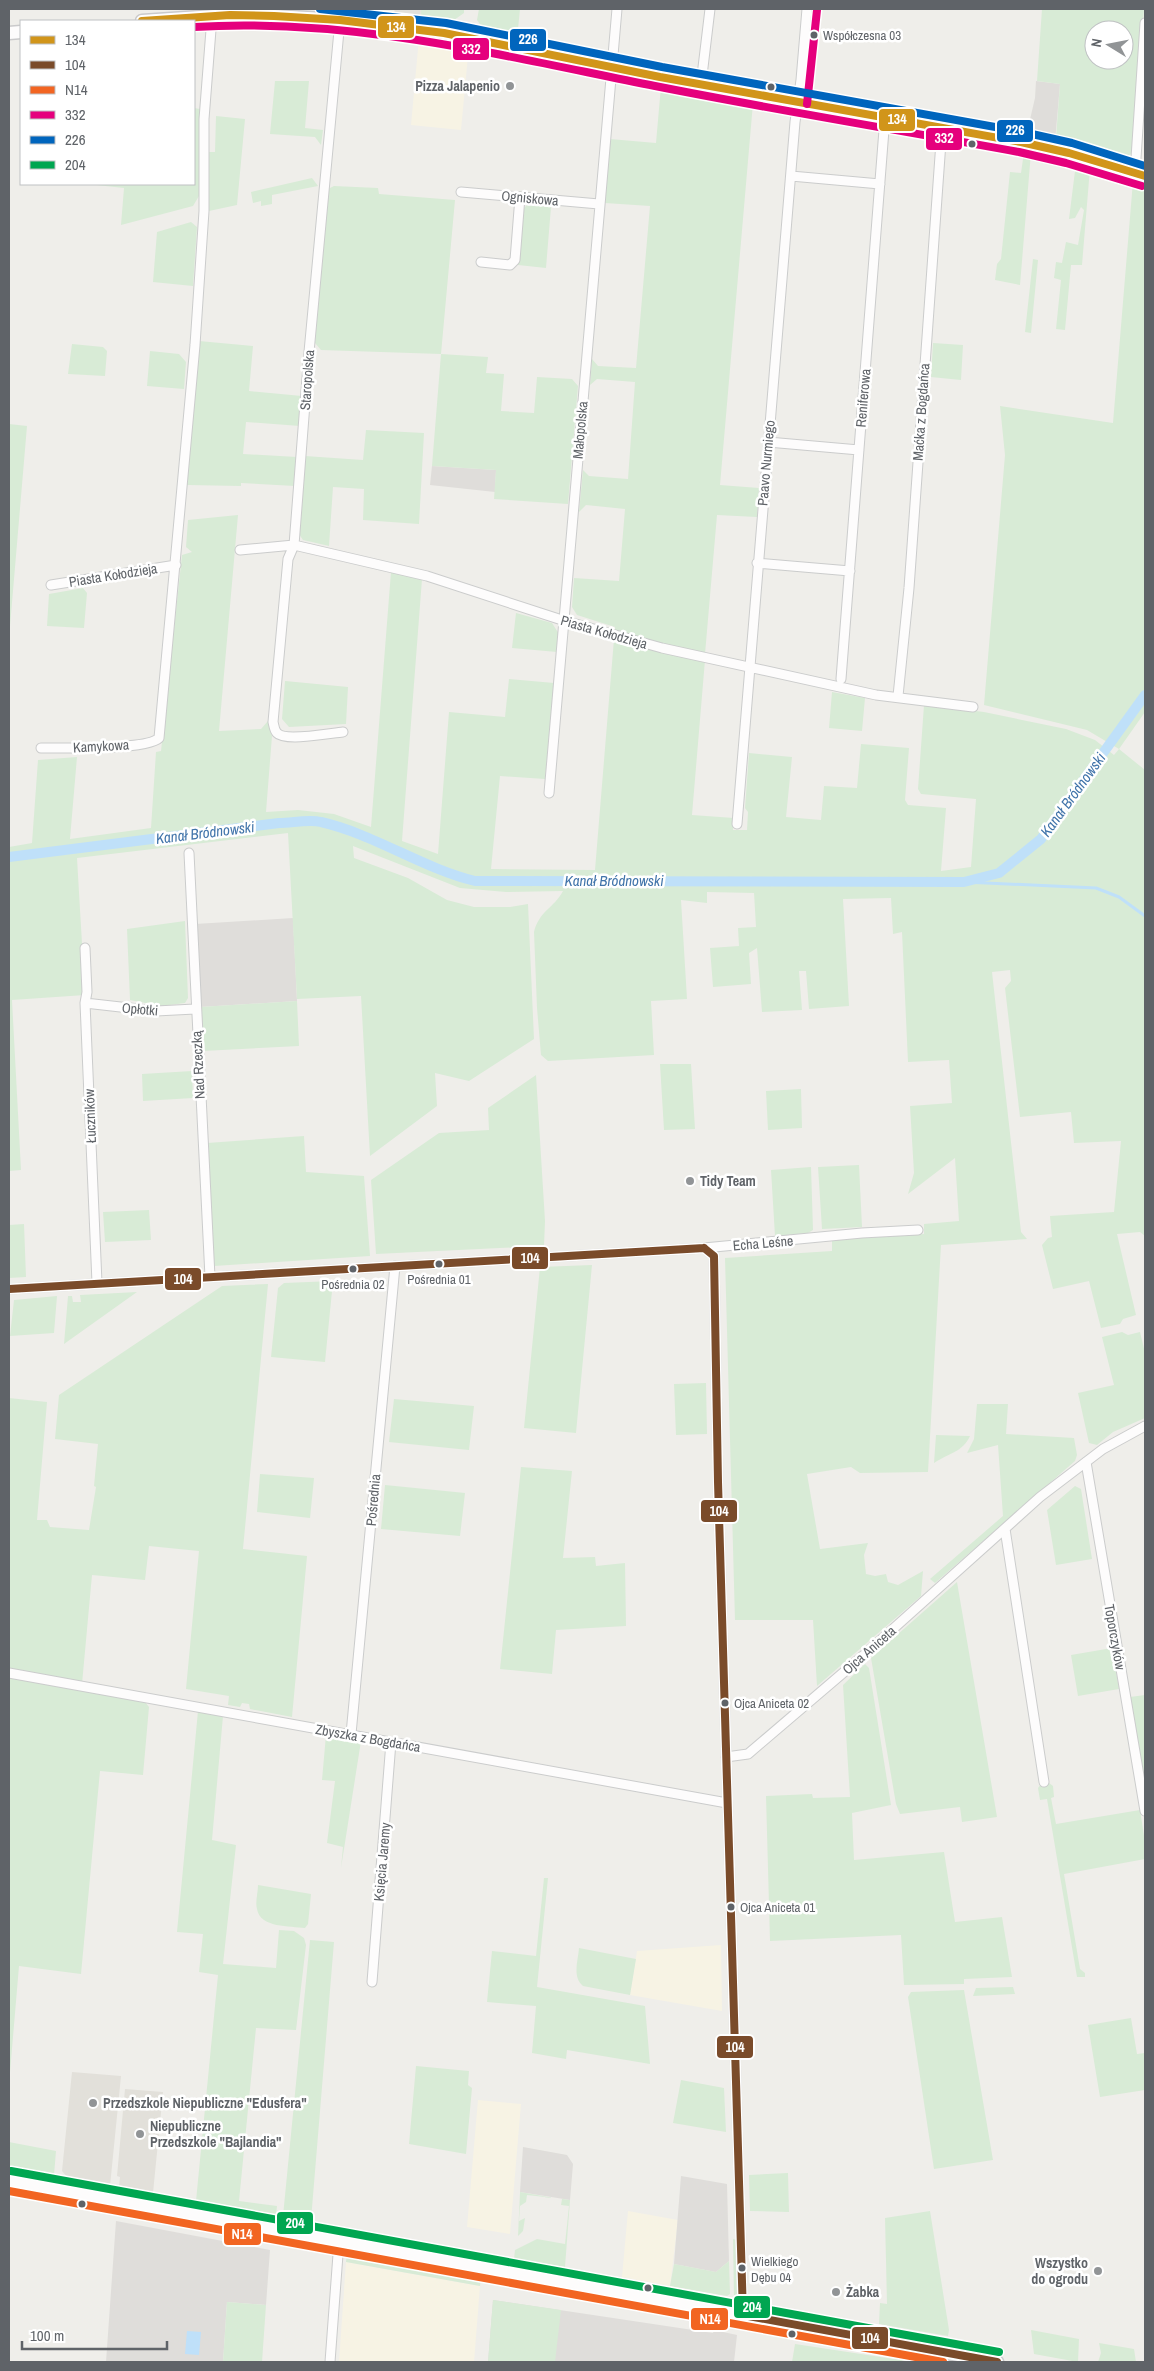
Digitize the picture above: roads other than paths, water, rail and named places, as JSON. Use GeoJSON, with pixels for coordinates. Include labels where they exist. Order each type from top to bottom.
{"type":"FeatureCollection","features":[{"type":"Feature","properties":{"kind":"street","name":"Małopolska"},"geometry":{"type":"LineString","coordinates":[[549,793],[616,9]]}},
{"type":"Feature","properties":{"kind":"street"},"geometry":{"type":"LineString","coordinates":[[700,84],[710,9]]}},
{"type":"Feature","properties":{"kind":"street","name":"Paavo Nurmiego"},"geometry":{"type":"LineString","coordinates":[[737,824],[757,563],[797,102],[801,80],[807,9]]}},
{"type":"Feature","properties":{"kind":"street"},"geometry":{"type":"LineString","coordinates":[[160,20],[248,15],[340,20],[444,33],[610,67],[1051,148],[1140,175],[1145,23]]}},
{"type":"Feature","properties":{"kind":"street"},"geometry":{"type":"LineString","coordinates":[[176,564],[203,227],[204,118],[212,17]]}},
{"type":"Feature","properties":{"kind":"street","name":"Staropolska"},"geometry":{"type":"LineString","coordinates":[[340,20],[310,333],[294,545],[288,559],[273,722],[276,732],[282,736],[312,736],[343,732]]}},
{"type":"Feature","properties":{"kind":"street","name":"Reniferowa"},"geometry":{"type":"LineString","coordinates":[[841,678],[885,117]]}},
{"type":"Feature","properties":{"kind":"street","name":"Maćka z Bogdańca"},"geometry":{"type":"LineString","coordinates":[[898,696],[909,588],[942,128]]}},
{"type":"Feature","properties":{"kind":"street"},"geometry":{"type":"LineString","coordinates":[[791,176],[880,184]]}},
{"type":"Feature","properties":{"kind":"street","name":"Ogniskowa"},"geometry":{"type":"LineString","coordinates":[[461,192],[599,204]]}},
{"type":"Feature","properties":{"kind":"street"},"geometry":{"type":"LineString","coordinates":[[481,262],[510,265],[515,260],[520,197]]}},
{"type":"Feature","properties":{"kind":"street"},"geometry":{"type":"LineString","coordinates":[[768,442],[859,450]]}},
{"type":"Feature","properties":{"kind":"street","name":"Piasta Kołodzieja"},"geometry":{"type":"LineString","coordinates":[[240,550],[294,545],[426,576],[565,621],[662,648],[876,694],[973,707]]}},
{"type":"Feature","properties":{"kind":"street"},"geometry":{"type":"LineString","coordinates":[[757,563],[850,571]]}},
{"type":"Feature","properties":{"kind":"street","name":"Piasta Kołodzieja"},"geometry":{"type":"LineString","coordinates":[[51,585],[176,564]]}},
{"type":"Feature","properties":{"kind":"street","name":"Kamykowa"},"geometry":{"type":"LineString","coordinates":[[41,748],[146,744],[159,738],[176,564]]}},
{"type":"Feature","properties":{"kind":"street","name":"Nad Rzeczką"},"geometry":{"type":"LineString","coordinates":[[188,853],[210,1277]]}},
{"type":"Feature","properties":{"kind":"street","name":"Łuczników"},"geometry":{"type":"LineString","coordinates":[[85,948],[87,992],[85,1003],[97,1283]]}},
{"type":"Feature","properties":{"kind":"street","name":"Opłotki"},"geometry":{"type":"LineString","coordinates":[[85,1003],[156,1011],[195,1009]]}},
{"type":"Feature","properties":{"kind":"street","name":"Echa Leśne"},"geometry":{"type":"LineString","coordinates":[[9,1289],[704,1248],[862,1233],[918,1230]]}},
{"type":"Feature","properties":{"kind":"street"},"geometry":{"type":"LineString","coordinates":[[704,1248],[714,1256],[726,1757],[743,2315]]}},
{"type":"Feature","properties":{"kind":"street","name":"Pośrednia"},"geometry":{"type":"LineString","coordinates":[[351,1734],[395,1266]]}},
{"type":"Feature","properties":{"kind":"street","name":"Ojca Aniceta"},"geometry":{"type":"LineString","coordinates":[[726,1757],[748,1754],[864,1655],[1040,1498],[1122,1436],[1145,1426]]}},
{"type":"Feature","properties":{"kind":"street","name":"Toporczyków"},"geometry":{"type":"LineString","coordinates":[[1086,1462],[1145,1811]]}},
{"type":"Feature","properties":{"kind":"street"},"geometry":{"type":"LineString","coordinates":[[1005,1529],[1044,1782]]}},
{"type":"Feature","properties":{"kind":"street","name":"Zbyszka z Bogdańca"},"geometry":{"type":"LineString","coordinates":[[9,1673],[728,1803]]}},
{"type":"Feature","properties":{"kind":"street","name":"Księcia Jaremy"},"geometry":{"type":"LineString","coordinates":[[372,1982],[392,1742]]}},
{"type":"Feature","properties":{"kind":"street"},"geometry":{"type":"LineString","coordinates":[[9,2181],[997,2362]]}},
{"type":"Feature","properties":{"kind":"street"},"geometry":{"type":"LineString","coordinates":[[330,2362],[339,2240]]}},
{"type":"Feature","properties":{"kind":"water"},"geometry":{"type":"Polygon","coordinates":[[[187,2331],[201,2332],[199,2355],[185,2354],[187,2331]]]}},
{"type":"Feature","properties":{"kind":"waterway","name":"Kanał Bródnowski"},"geometry":{"type":"LineString","coordinates":[[9,857],[279,823],[311,821],[341,827],[436,868],[475,881],[964,882],[999,873],[1041,839],[1145,695]]}},
{"type":"Feature","properties":{"kind":"waterway"},"geometry":{"type":"LineString","coordinates":[[964,882],[1096,888],[1119,897],[1145,916]]}},
{"type":"Feature","properties":{"kind":"place","name":"Współczesna 03"},"geometry":{"type":"Point","coordinates":[814,35]}},
{"type":"Feature","properties":{"kind":"place","name":"Pizza Jalapenio"},"geometry":{"type":"Point","coordinates":[510,86]}},
{"type":"Feature","properties":{"kind":"place","name":"Tidy Team"},"geometry":{"type":"Point","coordinates":[690,1181]}},
{"type":"Feature","properties":{"kind":"place","name":"Pośrednia 01"},"geometry":{"type":"Point","coordinates":[439,1264]}},
{"type":"Feature","properties":{"kind":"place","name":"Pośrednia 02"},"geometry":{"type":"Point","coordinates":[353,1269]}},
{"type":"Feature","properties":{"kind":"place","name":"Ojca Aniceta 02"},"geometry":{"type":"Point","coordinates":[725,1703]}},
{"type":"Feature","properties":{"kind":"place","name":"Ojca Aniceta 01"},"geometry":{"type":"Point","coordinates":[731,1907]}},
{"type":"Feature","properties":{"kind":"place","name":"Przedszkole Niepubliczne \"Edusfera\""},"geometry":{"type":"Point","coordinates":[93,2103]}},
{"type":"Feature","properties":{"kind":"place","name":"Niepubliczne Przedszkole \"Bajlandia\""},"geometry":{"type":"Point","coordinates":[140,2134]}},
{"type":"Feature","properties":{"kind":"place","name":"Wielkiego Dębu 04"},"geometry":{"type":"Point","coordinates":[742,2268]}},
{"type":"Feature","properties":{"kind":"place","name":"Wszystko do ogrodu"},"geometry":{"type":"Point","coordinates":[1098,2271]}},
{"type":"Feature","properties":{"kind":"place","name":"Żabka"},"geometry":{"type":"Point","coordinates":[836,2292]}}]}
